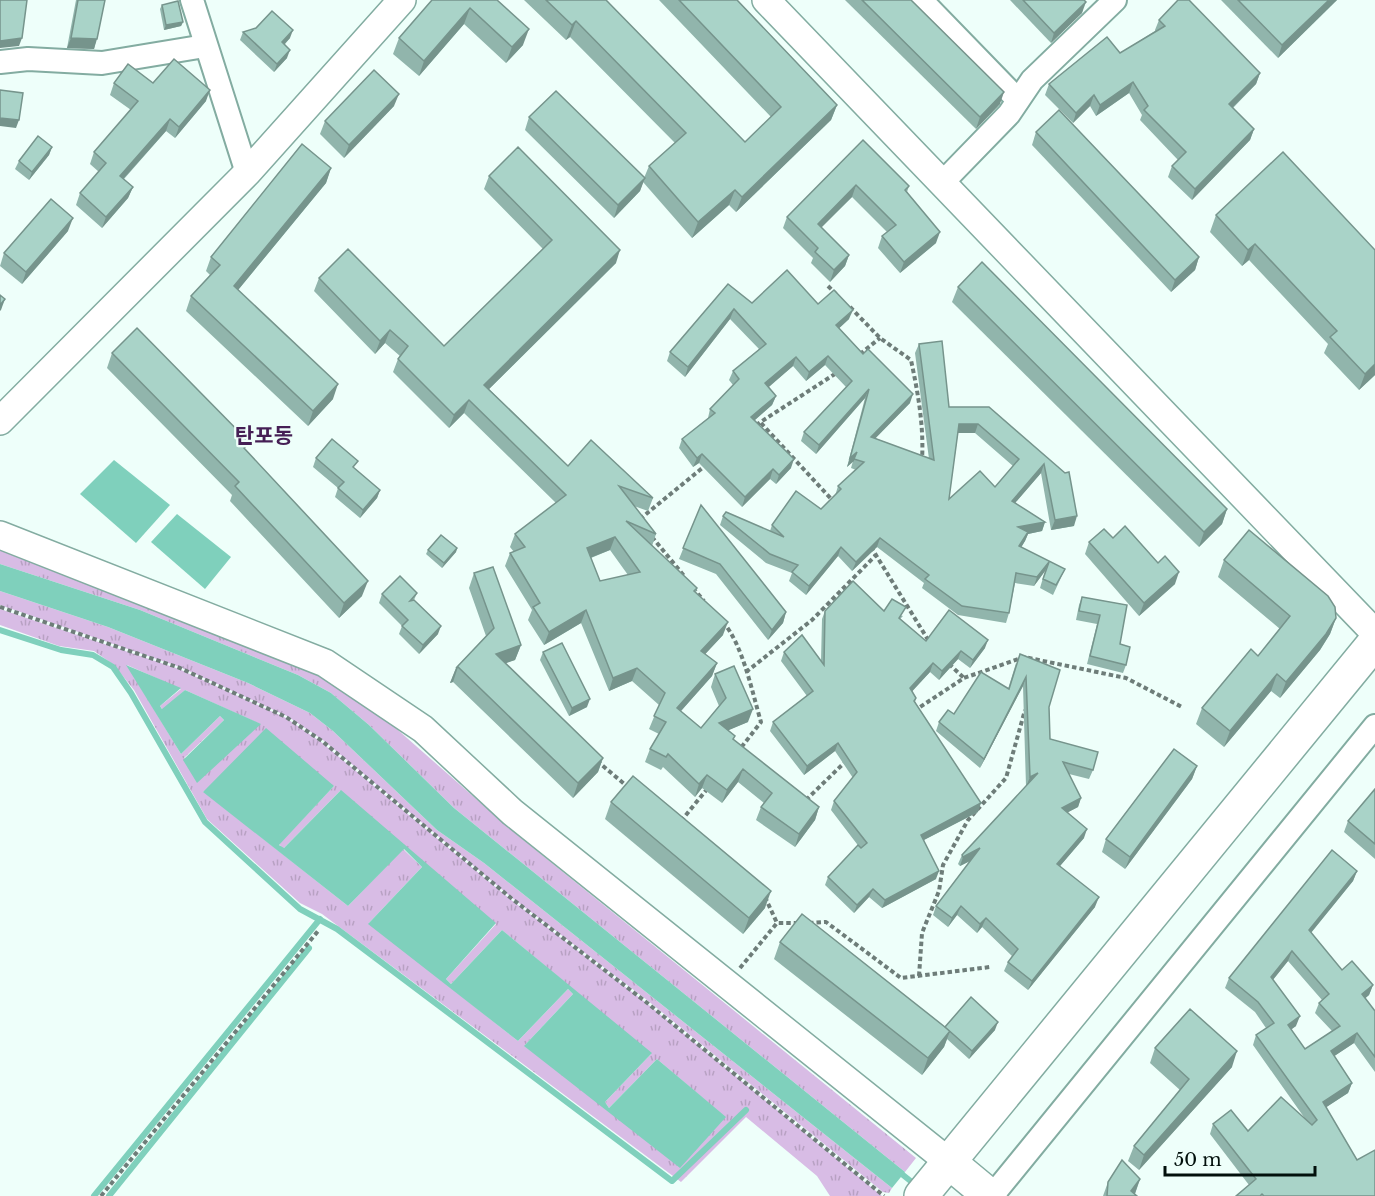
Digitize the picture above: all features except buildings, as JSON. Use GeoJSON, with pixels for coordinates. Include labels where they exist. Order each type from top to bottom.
{"type":"FeatureCollection","features":[{"type":"Feature","properties":{"kind":"main road"},"geometry":{"type":"LineString","coordinates":[[991,1196],[936,1178],[1375,642]]}},
{"type":"Feature","properties":{"kind":"street"},"geometry":{"type":"LineString","coordinates":[[192,0],[247,173]]}},
{"type":"Feature","properties":{"kind":"street"},"geometry":{"type":"LineString","coordinates":[[0,421],[247,173],[402,0]]}},
{"type":"Feature","properties":{"kind":"street"},"geometry":{"type":"LineString","coordinates":[[766,0],[1375,633]]}},
{"type":"Feature","properties":{"kind":"street"},"geometry":{"type":"LineString","coordinates":[[921,0],[1018,100]]}},
{"type":"Feature","properties":{"kind":"street"},"geometry":{"type":"LineString","coordinates":[[943,183],[1009,114],[1032,80],[1115,0]]}},
{"type":"Feature","properties":{"kind":"street"},"geometry":{"type":"LineString","coordinates":[[0,62],[28,59],[102,63],[205,46]]}},
{"type":"Feature","properties":{"kind":"street"},"geometry":{"type":"LineString","coordinates":[[0,535],[325,663],[423,729],[512,812],[726,985],[936,1178]]}},
{"type":"Feature","properties":{"kind":"street"},"geometry":{"type":"LineString","coordinates":[[991,1196],[1375,726]]}},
{"type":"Feature","properties":{"kind":"path"},"geometry":{"type":"LineString","coordinates":[[828,286],[880,338],[910,360],[918,395],[923,442],[922,462]]}},
{"type":"Feature","properties":{"kind":"path"},"geometry":{"type":"LineString","coordinates":[[854,359],[880,338]]}},
{"type":"Feature","properties":{"kind":"path"},"geometry":{"type":"LineString","coordinates":[[748,430],[844,366]]}},
{"type":"Feature","properties":{"kind":"path"},"geometry":{"type":"LineString","coordinates":[[761,423],[837,504]]}},
{"type":"Feature","properties":{"kind":"path"},"geometry":{"type":"LineString","coordinates":[[706,603],[639,520],[712,459]]}},
{"type":"Feature","properties":{"kind":"path"},"geometry":{"type":"LineString","coordinates":[[870,546],[931,645]]}},
{"type":"Feature","properties":{"kind":"path"},"geometry":{"type":"LineString","coordinates":[[746,672],[812,620],[876,555]]}},
{"type":"Feature","properties":{"kind":"path"},"geometry":{"type":"LineString","coordinates":[[0,607],[180,668],[286,717],[322,741],[511,898],[646,1002],[884,1196]]}},
{"type":"Feature","properties":{"kind":"path"},"geometry":{"type":"LineString","coordinates":[[721,620],[729,629],[746,672],[761,722],[733,757]]}},
{"type":"Feature","properties":{"kind":"path"},"geometry":{"type":"LineString","coordinates":[[906,716],[964,678],[1024,657],[1126,678],[1182,707]]}},
{"type":"Feature","properties":{"kind":"path"},"geometry":{"type":"LineString","coordinates":[[947,661],[964,678]]}},
{"type":"Feature","properties":{"kind":"path"},"geometry":{"type":"LineString","coordinates":[[1038,671],[1041,661]]}},
{"type":"Feature","properties":{"kind":"path"},"geometry":{"type":"LineString","coordinates":[[919,976],[922,933],[939,891],[943,865],[968,820],[1006,778],[1028,702]]}},
{"type":"Feature","properties":{"kind":"path"},"geometry":{"type":"LineString","coordinates":[[588,754],[632,790]]}},
{"type":"Feature","properties":{"kind":"path"},"geometry":{"type":"LineString","coordinates":[[802,804],[833,771],[851,758]]}},
{"type":"Feature","properties":{"kind":"path"},"geometry":{"type":"LineString","coordinates":[[676,827],[712,783]]}},
{"type":"Feature","properties":{"kind":"path"},"geometry":{"type":"LineString","coordinates":[[756,890],[765,897],[777,923]]}},
{"type":"Feature","properties":{"kind":"path"},"geometry":{"type":"LineString","coordinates":[[726,985],[777,923],[826,922],[901,978],[990,967]]}},
{"type":"Feature","properties":{"kind":"path"},"geometry":{"type":"LineString","coordinates":[[101,1196],[318,931]]}},
{"type":"Feature","properties":{"kind":"green space"},"geometry":{"type":"Polygon","coordinates":[[[0,549],[307,665],[382,716],[516,834],[916,1158],[905,1172],[454,808],[369,725],[331,693],[298,675],[140,610],[0,564],[0,549]]]}},
{"type":"Feature","properties":{"kind":"green space"},"geometry":{"type":"Polygon","coordinates":[[[0,591],[108,627],[248,683],[310,713],[333,731],[437,830],[484,863],[892,1188],[889,1193],[883,1192],[647,1000],[511,897],[323,740],[287,716],[180,667],[0,605],[0,591]]]}},
{"type":"Feature","properties":{"kind":"green space"},"geometry":{"type":"Polygon","coordinates":[[[0,609],[179,669],[286,718],[321,742],[510,899],[645,1002],[882,1196],[830,1196],[817,1176],[746,1117],[681,1182],[322,914],[300,903],[207,819],[134,690],[114,665],[94,651],[59,646],[0,625],[0,609]],[[127,665],[181,754],[220,716],[224,720],[183,759],[260,724],[185,690],[163,710],[160,706],[181,689],[127,665]],[[334,786],[203,791],[348,906],[403,849],[422,867],[369,923],[518,1041],[568,989],[573,994],[525,1045],[680,1167],[725,1117],[657,1059],[609,1108],[605,1102],[651,1054],[502,930],[451,984],[446,979],[496,924],[340,791],[283,849],[279,844],[334,786]]]}},
{"type":"Feature","properties":{"kind":"shaded area"},"geometry":{"type":"Polygon","coordinates":[[[114,460],[170,505],[136,543],[80,494],[114,460]]]}},
{"type":"Feature","properties":{"kind":"shaded area"},"geometry":{"type":"Polygon","coordinates":[[[177,514],[231,557],[205,589],[151,542],[177,514]]]}},
{"type":"Feature","properties":{"kind":"shaded area"},"geometry":{"type":"Polygon","coordinates":[[[0,564],[140,610],[298,675],[331,693],[369,725],[454,808],[905,1172],[892,1188],[484,863],[437,830],[333,731],[310,713],[248,683],[108,627],[0,591],[0,564]]]}},
{"type":"Feature","properties":{"kind":"shaded area"},"geometry":{"type":"Polygon","coordinates":[[[126,665],[181,688],[160,706],[162,709],[185,690],[261,724],[197,783],[183,760],[224,720],[220,716],[181,754],[126,665]]]}},
{"type":"Feature","properties":{"kind":"shaded area"},"geometry":{"type":"Polygon","coordinates":[[[266,728],[334,786],[279,845],[284,848],[341,790],[496,923],[446,979],[451,984],[502,930],[652,1053],[605,1102],[609,1108],[657,1059],[726,1117],[680,1168],[524,1046],[573,994],[568,989],[518,1041],[368,924],[422,867],[404,849],[348,906],[203,792],[266,728]]]}},
{"type":"Feature","properties":{"kind":"waterway"},"geometry":{"type":"LineString","coordinates":[[0,630],[61,650],[93,655],[113,667],[131,693],[205,822],[300,909],[337,929],[672,1181],[746,1110]]}},
{"type":"Feature","properties":{"kind":"waterway"},"geometry":{"type":"LineString","coordinates":[[94,1196],[320,919]]}},
{"type":"Feature","properties":{"kind":"waterway"},"geometry":{"type":"LineString","coordinates":[[109,1196],[309,948]]}},
{"type":"Feature","properties":{"kind":"waterway"},"geometry":{"type":"LineString","coordinates":[[898,1171],[918,1187]]}},
{"type":"Feature","properties":{"kind":"district","name":"탄포동"},"geometry":{"type":"Point","coordinates":[264,436]}}]}
